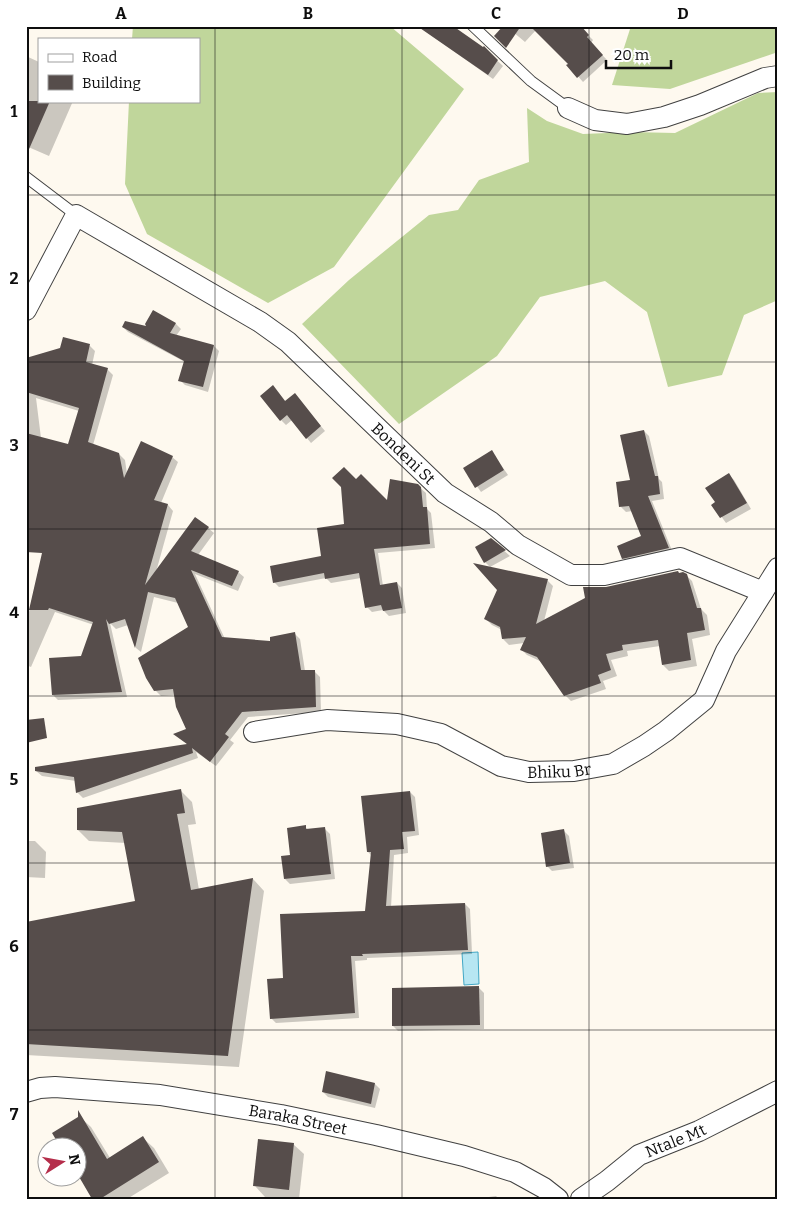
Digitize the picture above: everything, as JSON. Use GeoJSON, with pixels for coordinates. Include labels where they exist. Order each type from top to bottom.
{"type":"FeatureCollection","features":[{"type":"Feature","properties":{"kind":"street"},"geometry":{"type":"LineString","coordinates":[[568,108],[595,120],[627,124],[664,117],[700,105],[764,78],[778,76]]}},
{"type":"Feature","properties":{"kind":"street"},"geometry":{"type":"LineString","coordinates":[[26,310],[76,215]]}},
{"type":"Feature","properties":{"kind":"street","name":"Bondeni St"},"geometry":{"type":"LineString","coordinates":[[76,215],[260,322],[288,342],[445,493],[491,522],[518,545],[571,575],[604,575],[680,558],[763,592]]}},
{"type":"Feature","properties":{"kind":"street","name":"Bhiku Br"},"geometry":{"type":"LineString","coordinates":[[254,732],[327,720],[397,724],[441,734],[501,766],[529,772],[574,771],[613,764],[666,731],[704,700],[726,651],[778,568]]}},
{"type":"Feature","properties":{"kind":"street","name":"Baraka Street"},"geometry":{"type":"LineString","coordinates":[[26,1092],[40,1088],[55,1088],[150,1094],[281,1115],[376,1135],[472,1159],[515,1172],[544,1188],[558,1199]]}},
{"type":"Feature","properties":{"kind":"street","name":"Ntale Mt"},"geometry":{"type":"LineString","coordinates":[[581,1199],[639,1155],[699,1131],[778,1091]]}},
{"type":"Feature","properties":{"kind":"lane"},"geometry":{"type":"LineString","coordinates":[[473,26],[531,81],[568,108]]}},
{"type":"Feature","properties":{"kind":"lane"},"geometry":{"type":"LineString","coordinates":[[26,177],[76,215]]}},
{"type":"Feature","properties":{"kind":"green space"},"geometry":{"type":"Polygon","coordinates":[[[133,26],[390,26],[464,89],[334,267],[268,303],[147,234],[125,184],[129,102],[200,102],[200,38],[132,38],[133,26]]]}},
{"type":"Feature","properties":{"kind":"green space"},"geometry":{"type":"Polygon","coordinates":[[[631,26],[778,26],[778,52],[670,89],[612,85],[631,26]]]}},
{"type":"Feature","properties":{"kind":"green space"},"geometry":{"type":"Polygon","coordinates":[[[778,92],[778,300],[744,315],[722,375],[668,387],[647,312],[605,281],[540,297],[497,356],[399,424],[302,324],[349,280],[429,215],[458,210],[479,180],[529,162],[527,108],[547,121],[583,134],[675,133],[758,93],[778,92]]]}},
{"type":"Feature","properties":{"kind":"water"},"geometry":{"type":"Polygon","coordinates":[[[478,952],[479,984],[464,985],[462,953],[478,952]]]}},
{"type":"Feature","properties":{"kind":"building"},"geometry":{"type":"Polygon","coordinates":[[[417,26],[453,26],[484,46],[498,60],[488,75],[417,26]]]}},
{"type":"Feature","properties":{"kind":"building"},"geometry":{"type":"Polygon","coordinates":[[[503,26],[521,26],[506,48],[494,36],[503,26]]]}},
{"type":"Feature","properties":{"kind":"building"},"geometry":{"type":"Polygon","coordinates":[[[530,26],[581,26],[589,35],[587,37],[603,55],[577,78],[566,65],[568,64],[530,26]]]}},
{"type":"Feature","properties":{"kind":"building"},"geometry":{"type":"Polygon","coordinates":[[[26,101],[50,102],[26,156],[26,101]]]}},
{"type":"Feature","properties":{"kind":"building"},"geometry":{"type":"Polygon","coordinates":[[[153,310],[176,323],[170,333],[214,345],[203,387],[178,381],[184,361],[122,327],[125,321],[146,326],[145,324],[153,310]]]}},
{"type":"Feature","properties":{"kind":"building"},"geometry":{"type":"Polygon","coordinates":[[[63,337],[90,344],[86,362],[108,368],[88,442],[119,453],[124,478],[141,441],[173,456],[154,500],[168,504],[145,585],[195,517],[209,527],[191,551],[239,571],[232,586],[191,570],[222,637],[270,641],[270,637],[295,632],[301,670],[315,670],[316,707],[242,712],[225,734],[229,737],[210,762],[192,748],[193,753],[76,793],[74,777],[35,771],[35,767],[187,744],[173,734],[186,729],[176,707],[173,689],[154,691],[146,678],[138,658],[188,627],[175,598],[148,592],[135,648],[125,619],[109,624],[106,619],[122,692],[52,695],[49,658],[81,656],[93,622],[49,608],[48,610],[29,610],[42,553],[26,552],[26,433],[68,444],[79,408],[26,392],[26,358],[60,348],[63,337]]]}},
{"type":"Feature","properties":{"kind":"building"},"geometry":{"type":"Polygon","coordinates":[[[273,385],[285,401],[295,393],[321,426],[306,439],[287,415],[280,421],[260,396],[273,385]]]}},
{"type":"Feature","properties":{"kind":"building"},"geometry":{"type":"Polygon","coordinates":[[[644,430],[655,476],[658,476],[660,494],[648,496],[669,548],[622,559],[617,546],[641,536],[629,506],[619,507],[616,482],[630,480],[620,435],[644,430]]]}},
{"type":"Feature","properties":{"kind":"building"},"geometry":{"type":"Polygon","coordinates":[[[492,450],[504,470],[475,488],[463,468],[492,450]]]}},
{"type":"Feature","properties":{"kind":"building"},"geometry":{"type":"Polygon","coordinates":[[[344,467],[356,479],[361,474],[387,500],[390,479],[418,484],[421,487],[423,507],[427,507],[430,544],[374,549],[380,585],[397,582],[402,608],[383,611],[381,605],[365,608],[359,573],[325,579],[324,573],[273,583],[270,566],[321,556],[317,528],[344,524],[341,487],[332,478],[344,467]]]}},
{"type":"Feature","properties":{"kind":"building"},"geometry":{"type":"Polygon","coordinates":[[[729,473],[747,503],[720,518],[711,505],[715,502],[705,488],[729,473]]]}},
{"type":"Feature","properties":{"kind":"building"},"geometry":{"type":"Polygon","coordinates":[[[491,538],[506,550],[484,563],[475,547],[491,538]]]}},
{"type":"Feature","properties":{"kind":"building"},"geometry":{"type":"Polygon","coordinates":[[[473,563],[548,579],[536,624],[585,598],[583,587],[606,587],[678,571],[679,573],[683,572],[687,574],[697,608],[701,608],[705,630],[687,633],[691,660],[662,665],[658,640],[622,645],[623,650],[606,654],[611,670],[598,675],[601,683],[564,696],[537,657],[520,650],[526,637],[502,639],[500,627],[484,619],[497,590],[473,563]]]}},
{"type":"Feature","properties":{"kind":"building"},"geometry":{"type":"Polygon","coordinates":[[[44,718],[47,738],[26,743],[26,720],[44,718]]]}},
{"type":"Feature","properties":{"kind":"building"},"geometry":{"type":"Polygon","coordinates":[[[181,789],[185,813],[177,814],[191,890],[253,878],[228,1056],[26,1044],[26,922],[135,901],[122,832],[77,830],[77,808],[181,789]]]}},
{"type":"Feature","properties":{"kind":"building"},"geometry":{"type":"Polygon","coordinates":[[[410,791],[415,831],[402,832],[404,849],[390,850],[386,906],[465,903],[468,950],[351,956],[355,1013],[270,1019],[267,979],[283,978],[280,914],[365,911],[371,852],[367,852],[361,796],[410,791]]]}},
{"type":"Feature","properties":{"kind":"building"},"geometry":{"type":"Polygon","coordinates":[[[306,825],[306,829],[325,827],[331,874],[284,879],[281,856],[290,855],[287,828],[306,825]]]}},
{"type":"Feature","properties":{"kind":"building"},"geometry":{"type":"Polygon","coordinates":[[[564,829],[570,863],[546,867],[541,833],[564,829]]]}},
{"type":"Feature","properties":{"kind":"building"},"geometry":{"type":"Polygon","coordinates":[[[479,986],[480,1025],[392,1026],[392,988],[479,986]]]}},
{"type":"Feature","properties":{"kind":"building"},"geometry":{"type":"Polygon","coordinates":[[[326,1071],[375,1083],[371,1104],[322,1092],[326,1071]]]}},
{"type":"Feature","properties":{"kind":"building"},"geometry":{"type":"Polygon","coordinates":[[[78,1110],[107,1159],[143,1136],[159,1162],[100,1199],[92,1199],[86,1188],[88,1188],[88,1138],[55,1138],[52,1133],[78,1117],[78,1110]]]}},
{"type":"Feature","properties":{"kind":"building"},"geometry":{"type":"Polygon","coordinates":[[[258,1139],[294,1143],[289,1190],[253,1186],[258,1139]]]}}]}
